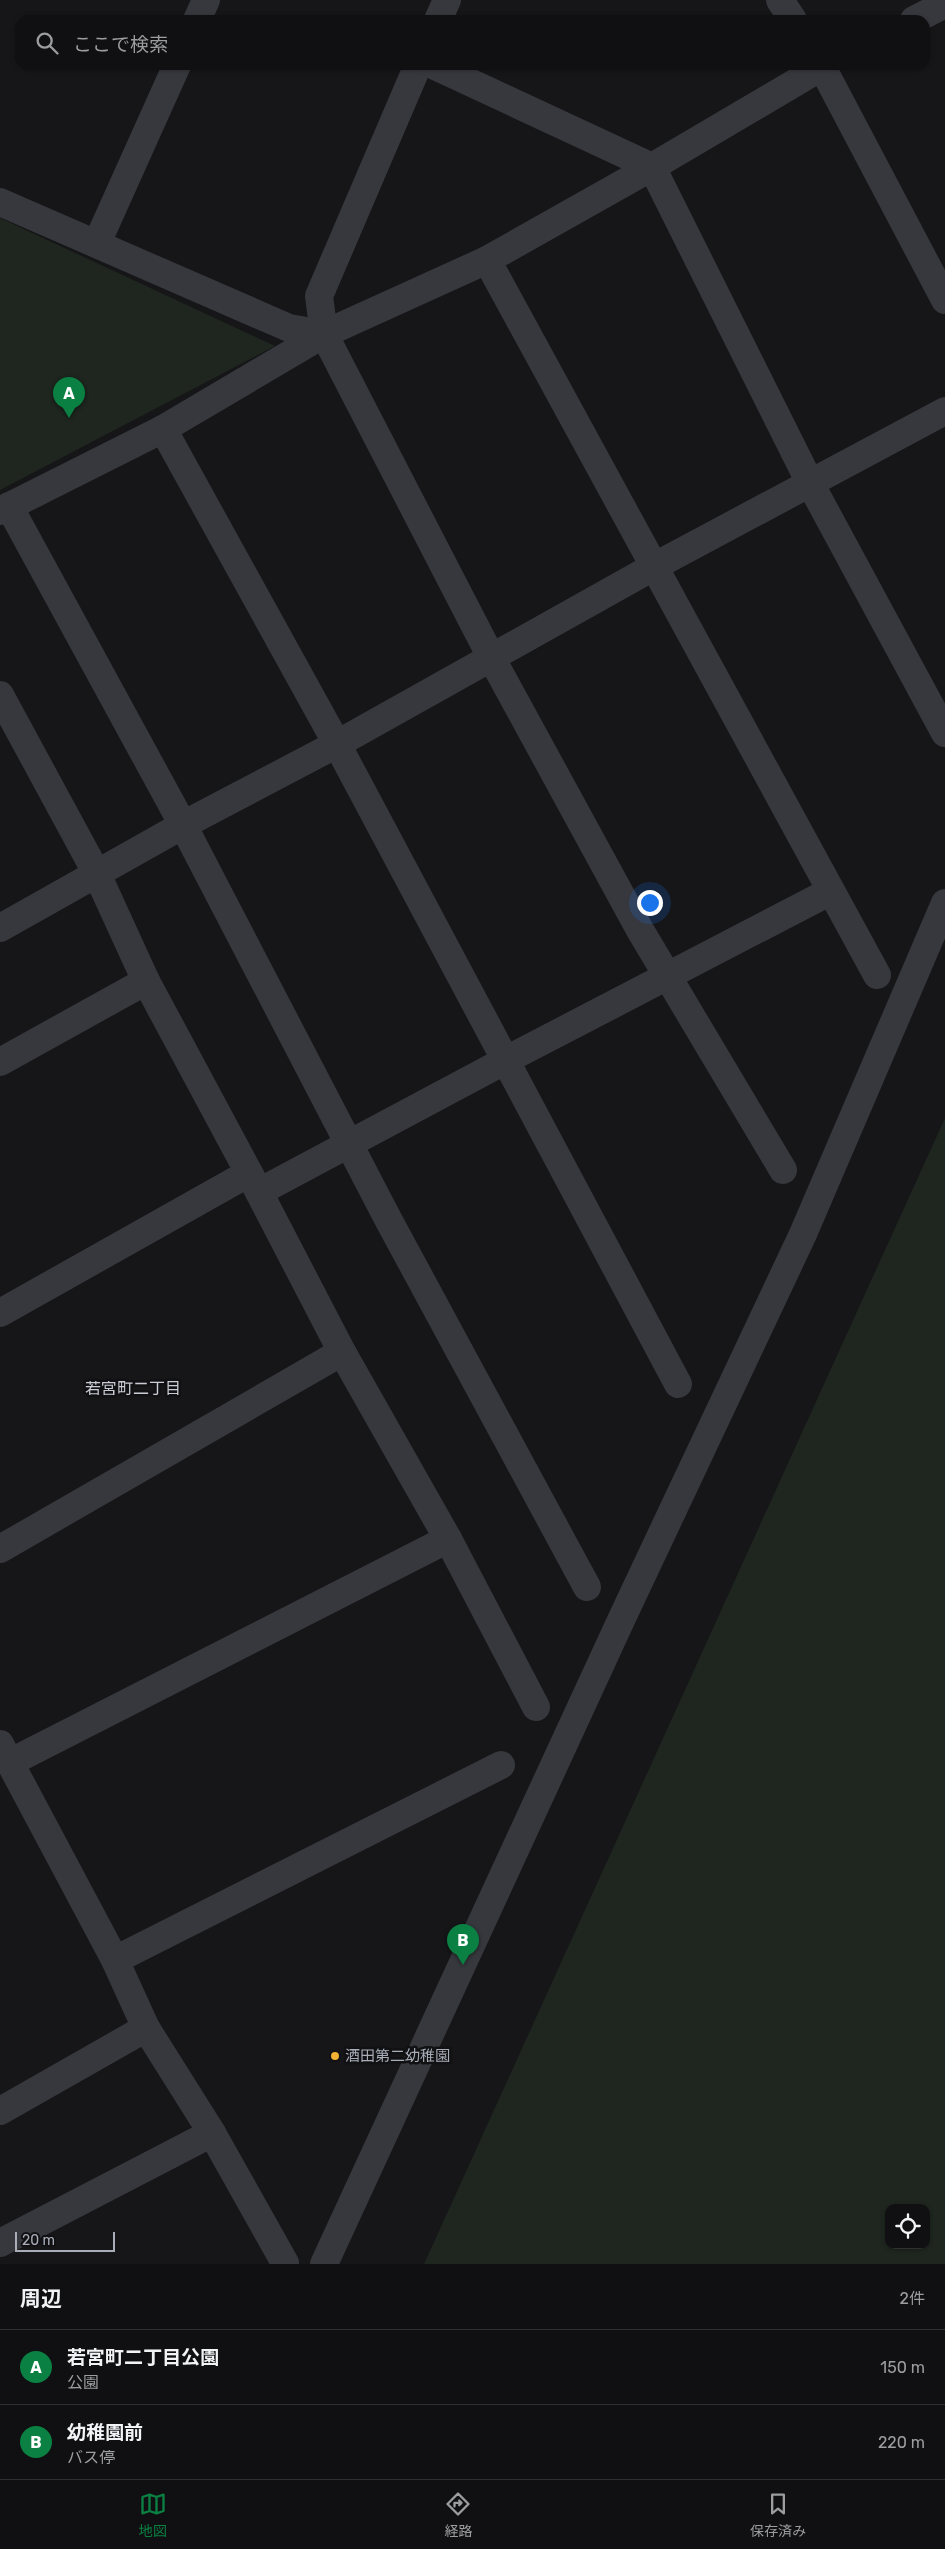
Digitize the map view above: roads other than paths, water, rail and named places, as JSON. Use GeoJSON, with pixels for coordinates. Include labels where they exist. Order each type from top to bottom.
{"type":"FeatureCollection","features":[{"type":"Feature","properties":{"kind":"street"},"geometry":{"type":"LineString","coordinates":[[199,15],[206,0]]}},
{"type":"Feature","properties":{"kind":"street"},"geometry":{"type":"LineString","coordinates":[[440,15],[447,0]]}},
{"type":"Feature","properties":{"kind":"street"},"geometry":{"type":"LineString","coordinates":[[780,0],[790,15]]}},
{"type":"Feature","properties":{"kind":"street"},"geometry":{"type":"LineString","coordinates":[[924,15],[945,4]]}},
{"type":"Feature","properties":{"kind":"street"},"geometry":{"type":"LineString","coordinates":[[97,243],[175,70]]}},
{"type":"Feature","properties":{"kind":"street"},"geometry":{"type":"LineString","coordinates":[[416,70],[319,296],[324,334],[491,657],[640,930],[783,1170]]}},
{"type":"Feature","properties":{"kind":"street"},"geometry":{"type":"LineString","coordinates":[[444,70],[652,167],[810,483],[945,733]]}},
{"type":"Feature","properties":{"kind":"street"},"geometry":{"type":"LineString","coordinates":[[588,1586],[348,1143],[183,825],[5,508],[163,429],[324,334],[487,260],[652,167],[815,70]]}},
{"type":"Feature","properties":{"kind":"street"},"geometry":{"type":"LineString","coordinates":[[824,70],[945,300]]}},
{"type":"Feature","properties":{"kind":"street"},"geometry":{"type":"LineString","coordinates":[[0,202],[290,328],[324,334]]}},
{"type":"Feature","properties":{"kind":"street"},"geometry":{"type":"LineString","coordinates":[[487,260],[877,975]]}},
{"type":"Feature","properties":{"kind":"street"},"geometry":{"type":"LineString","coordinates":[[0,928],[183,825],[338,744],[655,566],[945,411]]}},
{"type":"Feature","properties":{"kind":"street"},"geometry":{"type":"LineString","coordinates":[[163,429],[338,744],[678,1384]]}},
{"type":"Feature","properties":{"kind":"street"},"geometry":{"type":"LineString","coordinates":[[0,695],[97,874],[146,981],[254,1182],[342,1352],[448,1539],[536,1707]]}},
{"type":"Feature","properties":{"kind":"street"},"geometry":{"type":"LineString","coordinates":[[0,1313],[254,1182],[348,1143],[831,891]]}},
{"type":"Feature","properties":{"kind":"street"},"geometry":{"type":"LineString","coordinates":[[324,2264],[626,1609],[803,1234],[945,903]]}},
{"type":"Feature","properties":{"kind":"street"},"geometry":{"type":"LineString","coordinates":[[0,1062],[146,981]]}},
{"type":"Feature","properties":{"kind":"street"},"geometry":{"type":"LineString","coordinates":[[0,1549],[342,1352]]}},
{"type":"Feature","properties":{"kind":"street"},"geometry":{"type":"LineString","coordinates":[[285,2263],[212,2133],[146,2028],[115,1960],[5,1753],[448,1539]]}},
{"type":"Feature","properties":{"kind":"street"},"geometry":{"type":"LineString","coordinates":[[115,1960],[501,1765]]}},
{"type":"Feature","properties":{"kind":"street"},"geometry":{"type":"LineString","coordinates":[[0,2111],[146,2028]]}},
{"type":"Feature","properties":{"kind":"street"},"geometry":{"type":"LineString","coordinates":[[0,2243],[212,2133]]}},
{"type":"Feature","properties":{"kind":"place","name":"若宮町二丁目公園"},"geometry":{"type":"Point","coordinates":[69,418]}},
{"type":"Feature","properties":{"kind":"place","name":"幼稚園前"},"geometry":{"type":"Point","coordinates":[463,1965]}},
{"type":"Feature","properties":{"kind":"place","name":"酒田第二幼稚園"},"geometry":{"type":"Point","coordinates":[335,2056]}},
{"type":"Feature","properties":{"kind":"district","name":"若宮町二丁目"},"geometry":{"type":"Point","coordinates":[133,1388]}}]}
